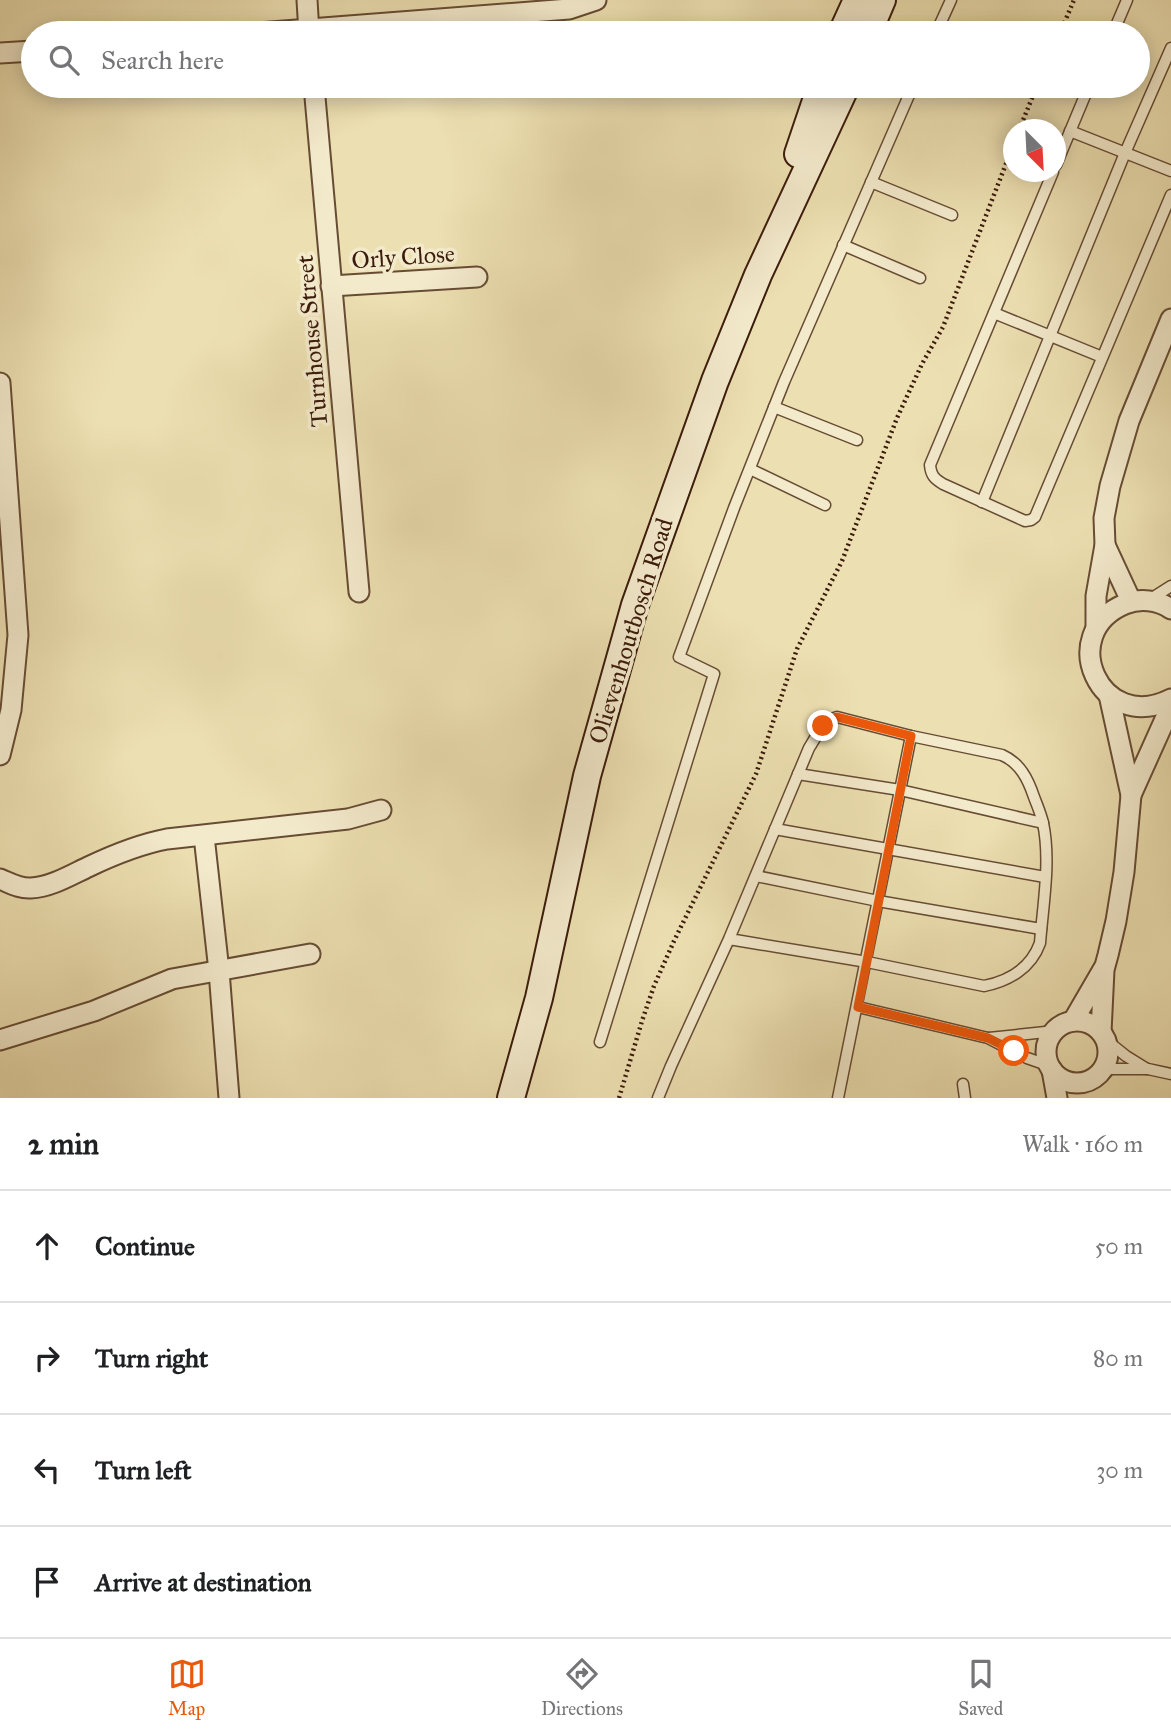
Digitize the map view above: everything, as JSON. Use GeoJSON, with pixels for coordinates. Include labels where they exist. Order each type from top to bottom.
{"type":"FeatureCollection","features":[{"type":"Feature","properties":{"kind":"main road"},"geometry":{"type":"LineString","coordinates":[[846,21],[855,0]]}},
{"type":"Feature","properties":{"kind":"main road"},"geometry":{"type":"LineString","coordinates":[[873,21],[882,0]]}},
{"type":"Feature","properties":{"kind":"main road","name":"Olievenhoutbosch Road"},"geometry":{"type":"LineString","coordinates":[[758,275],[817,98]]}},
{"type":"Feature","properties":{"kind":"main road","name":"Olievenhoutbosch Road"},"geometry":{"type":"LineString","coordinates":[[511,1098],[539,998],[587,776],[635,605],[715,381],[758,275],[840,98]]}},
{"type":"Feature","properties":{"kind":"main road","name":"Olievenhoutbosch Road"},"geometry":{"type":"LineString","coordinates":[[526,1098],[539,998]]}},
{"type":"Feature","properties":{"kind":"street"},"geometry":{"type":"LineString","coordinates":[[307,0],[308,21]]}},
{"type":"Feature","properties":{"kind":"street"},"geometry":{"type":"LineString","coordinates":[[427,21],[569,9],[596,0]]}},
{"type":"Feature","properties":{"kind":"street"},"geometry":{"type":"LineString","coordinates":[[0,53],[21,52]]}},
{"type":"Feature","properties":{"kind":"street","name":"Turnhouse Street"},"geometry":{"type":"LineString","coordinates":[[315,98],[359,592]]}},
{"type":"Feature","properties":{"kind":"street","name":"Orly Close"},"geometry":{"type":"LineString","coordinates":[[331,286],[477,277]]}},
{"type":"Feature","properties":{"kind":"street"},"geometry":{"type":"LineString","coordinates":[[1171,319],[1129,421],[1106,507],[1105,545],[1096,596],[1096,626],[1090,650],[1091,667],[1098,683],[1109,695],[1124,704],[1140,707],[1159,705],[1171,699]]}},
{"type":"Feature","properties":{"kind":"street"},"geometry":{"type":"LineString","coordinates":[[0,383],[5,523],[18,635],[10,710],[0,755]]}},
{"type":"Feature","properties":{"kind":"street"},"geometry":{"type":"LineString","coordinates":[[1105,545],[1140,601]]}},
{"type":"Feature","properties":{"kind":"street"},"geometry":{"type":"LineString","coordinates":[[1096,626],[1116,608],[1140,601],[1165,605],[1171,609]]}},
{"type":"Feature","properties":{"kind":"street"},"geometry":{"type":"LineString","coordinates":[[1073,1021],[1104,965],[1121,896],[1131,796],[1109,695]]}},
{"type":"Feature","properties":{"kind":"street"},"geometry":{"type":"LineString","coordinates":[[1131,796],[1171,706]]}},
{"type":"Feature","properties":{"kind":"street"},"geometry":{"type":"LineString","coordinates":[[0,879],[22,888],[33,888],[48,885],[153,842],[348,820],[381,810]]}},
{"type":"Feature","properties":{"kind":"street"},"geometry":{"type":"LineString","coordinates":[[204,836],[219,971],[229,1098]]}},
{"type":"Feature","properties":{"kind":"street"},"geometry":{"type":"LineString","coordinates":[[0,1040],[94,1012],[172,979],[310,954]]}},
{"type":"Feature","properties":{"kind":"street"},"geometry":{"type":"LineString","coordinates":[[1104,965],[1104,1036],[1108,1060],[1091,1083],[1069,1082],[1059,1077],[1047,1061],[1049,1040],[1063,1025],[1073,1021],[1084,1022],[1093,1025],[1104,1036]]}},
{"type":"Feature","properties":{"kind":"street"},"geometry":{"type":"LineString","coordinates":[[1051,1068],[1057,1098]]}},
{"type":"Feature","properties":{"kind":"lane"},"geometry":{"type":"LineString","coordinates":[[941,21],[951,0]]}},
{"type":"Feature","properties":{"kind":"lane"},"geometry":{"type":"LineString","coordinates":[[1118,21],[1127,0]]}},
{"type":"Feature","properties":{"kind":"lane"},"geometry":{"type":"LineString","coordinates":[[1150,96],[1171,48]]}},
{"type":"Feature","properties":{"kind":"lane"},"geometry":{"type":"LineString","coordinates":[[600,1042],[714,674],[679,657],[774,407],[908,98]]}},
{"type":"Feature","properties":{"kind":"lane"},"geometry":{"type":"LineString","coordinates":[[1066,140],[1084,98]]}},
{"type":"Feature","properties":{"kind":"lane"},"geometry":{"type":"LineString","coordinates":[[982,502],[1149,98]]}},
{"type":"Feature","properties":{"kind":"lane"},"geometry":{"type":"LineString","coordinates":[[1070,131],[1171,171]]}},
{"type":"Feature","properties":{"kind":"lane"},"geometry":{"type":"LineString","coordinates":[[872,182],[952,215]]}},
{"type":"Feature","properties":{"kind":"lane"},"geometry":{"type":"LineString","coordinates":[[1049,182],[930,465],[934,479],[1025,521],[1035,517],[1171,195]]}},
{"type":"Feature","properties":{"kind":"lane"},"geometry":{"type":"LineString","coordinates":[[844,245],[920,278]]}},
{"type":"Feature","properties":{"kind":"lane"},"geometry":{"type":"LineString","coordinates":[[994,313],[1102,357]]}},
{"type":"Feature","properties":{"kind":"lane"},"geometry":{"type":"LineString","coordinates":[[774,407],[857,440]]}},
{"type":"Feature","properties":{"kind":"lane"},"geometry":{"type":"LineString","coordinates":[[750,469],[825,505]]}},
{"type":"Feature","properties":{"kind":"lane"},"geometry":{"type":"LineString","coordinates":[[1140,601],[1171,586]]}},
{"type":"Feature","properties":{"kind":"lane"},"geometry":{"type":"LineString","coordinates":[[658,1098],[729,939],[809,748],[829,719],[837,717],[1002,755],[1012,759],[1021,768],[1032,789],[1043,822],[1046,863],[1040,943],[1030,961],[1009,978],[984,986],[866,962],[729,939]]}},
{"type":"Feature","properties":{"kind":"lane"},"geometry":{"type":"LineString","coordinates":[[838,1098],[911,736]]}},
{"type":"Feature","properties":{"kind":"lane"},"geometry":{"type":"LineString","coordinates":[[799,774],[900,790],[1043,822]]}},
{"type":"Feature","properties":{"kind":"lane"},"geometry":{"type":"LineString","coordinates":[[775,829],[1045,877]]}},
{"type":"Feature","properties":{"kind":"lane"},"geometry":{"type":"LineString","coordinates":[[756,876],[878,901],[1041,929]]}},
{"type":"Feature","properties":{"kind":"lane"},"geometry":{"type":"LineString","coordinates":[[858,1007],[988,1038],[1051,1068]]}},
{"type":"Feature","properties":{"kind":"lane"},"geometry":{"type":"LineString","coordinates":[[988,1038],[1055,1031]]}},
{"type":"Feature","properties":{"kind":"lane"},"geometry":{"type":"LineString","coordinates":[[1104,1036],[1126,1056],[1148,1069],[1171,1074]]}},
{"type":"Feature","properties":{"kind":"lane"},"geometry":{"type":"LineString","coordinates":[[1091,1083],[1148,1069]]}},
{"type":"Feature","properties":{"kind":"lane"},"geometry":{"type":"LineString","coordinates":[[963,1084],[965,1098]]}},
{"type":"Feature","properties":{"kind":"path"},"geometry":{"type":"LineString","coordinates":[[1064,21],[1074,0]]}},
{"type":"Feature","properties":{"kind":"path"},"geometry":{"type":"LineString","coordinates":[[1024,119],[1032,98]]}},
{"type":"Feature","properties":{"kind":"path"},"geometry":{"type":"LineString","coordinates":[[619,1098],[654,986],[756,774],[797,649],[842,561],[897,418],[943,327],[1003,169]]}},
{"type":"Feature","properties":{"kind":"route"},"geometry":{"type":"LineString","coordinates":[[823,726],[829,719],[837,717],[911,736],[858,1007],[988,1038],[1014,1051]]}}]}
